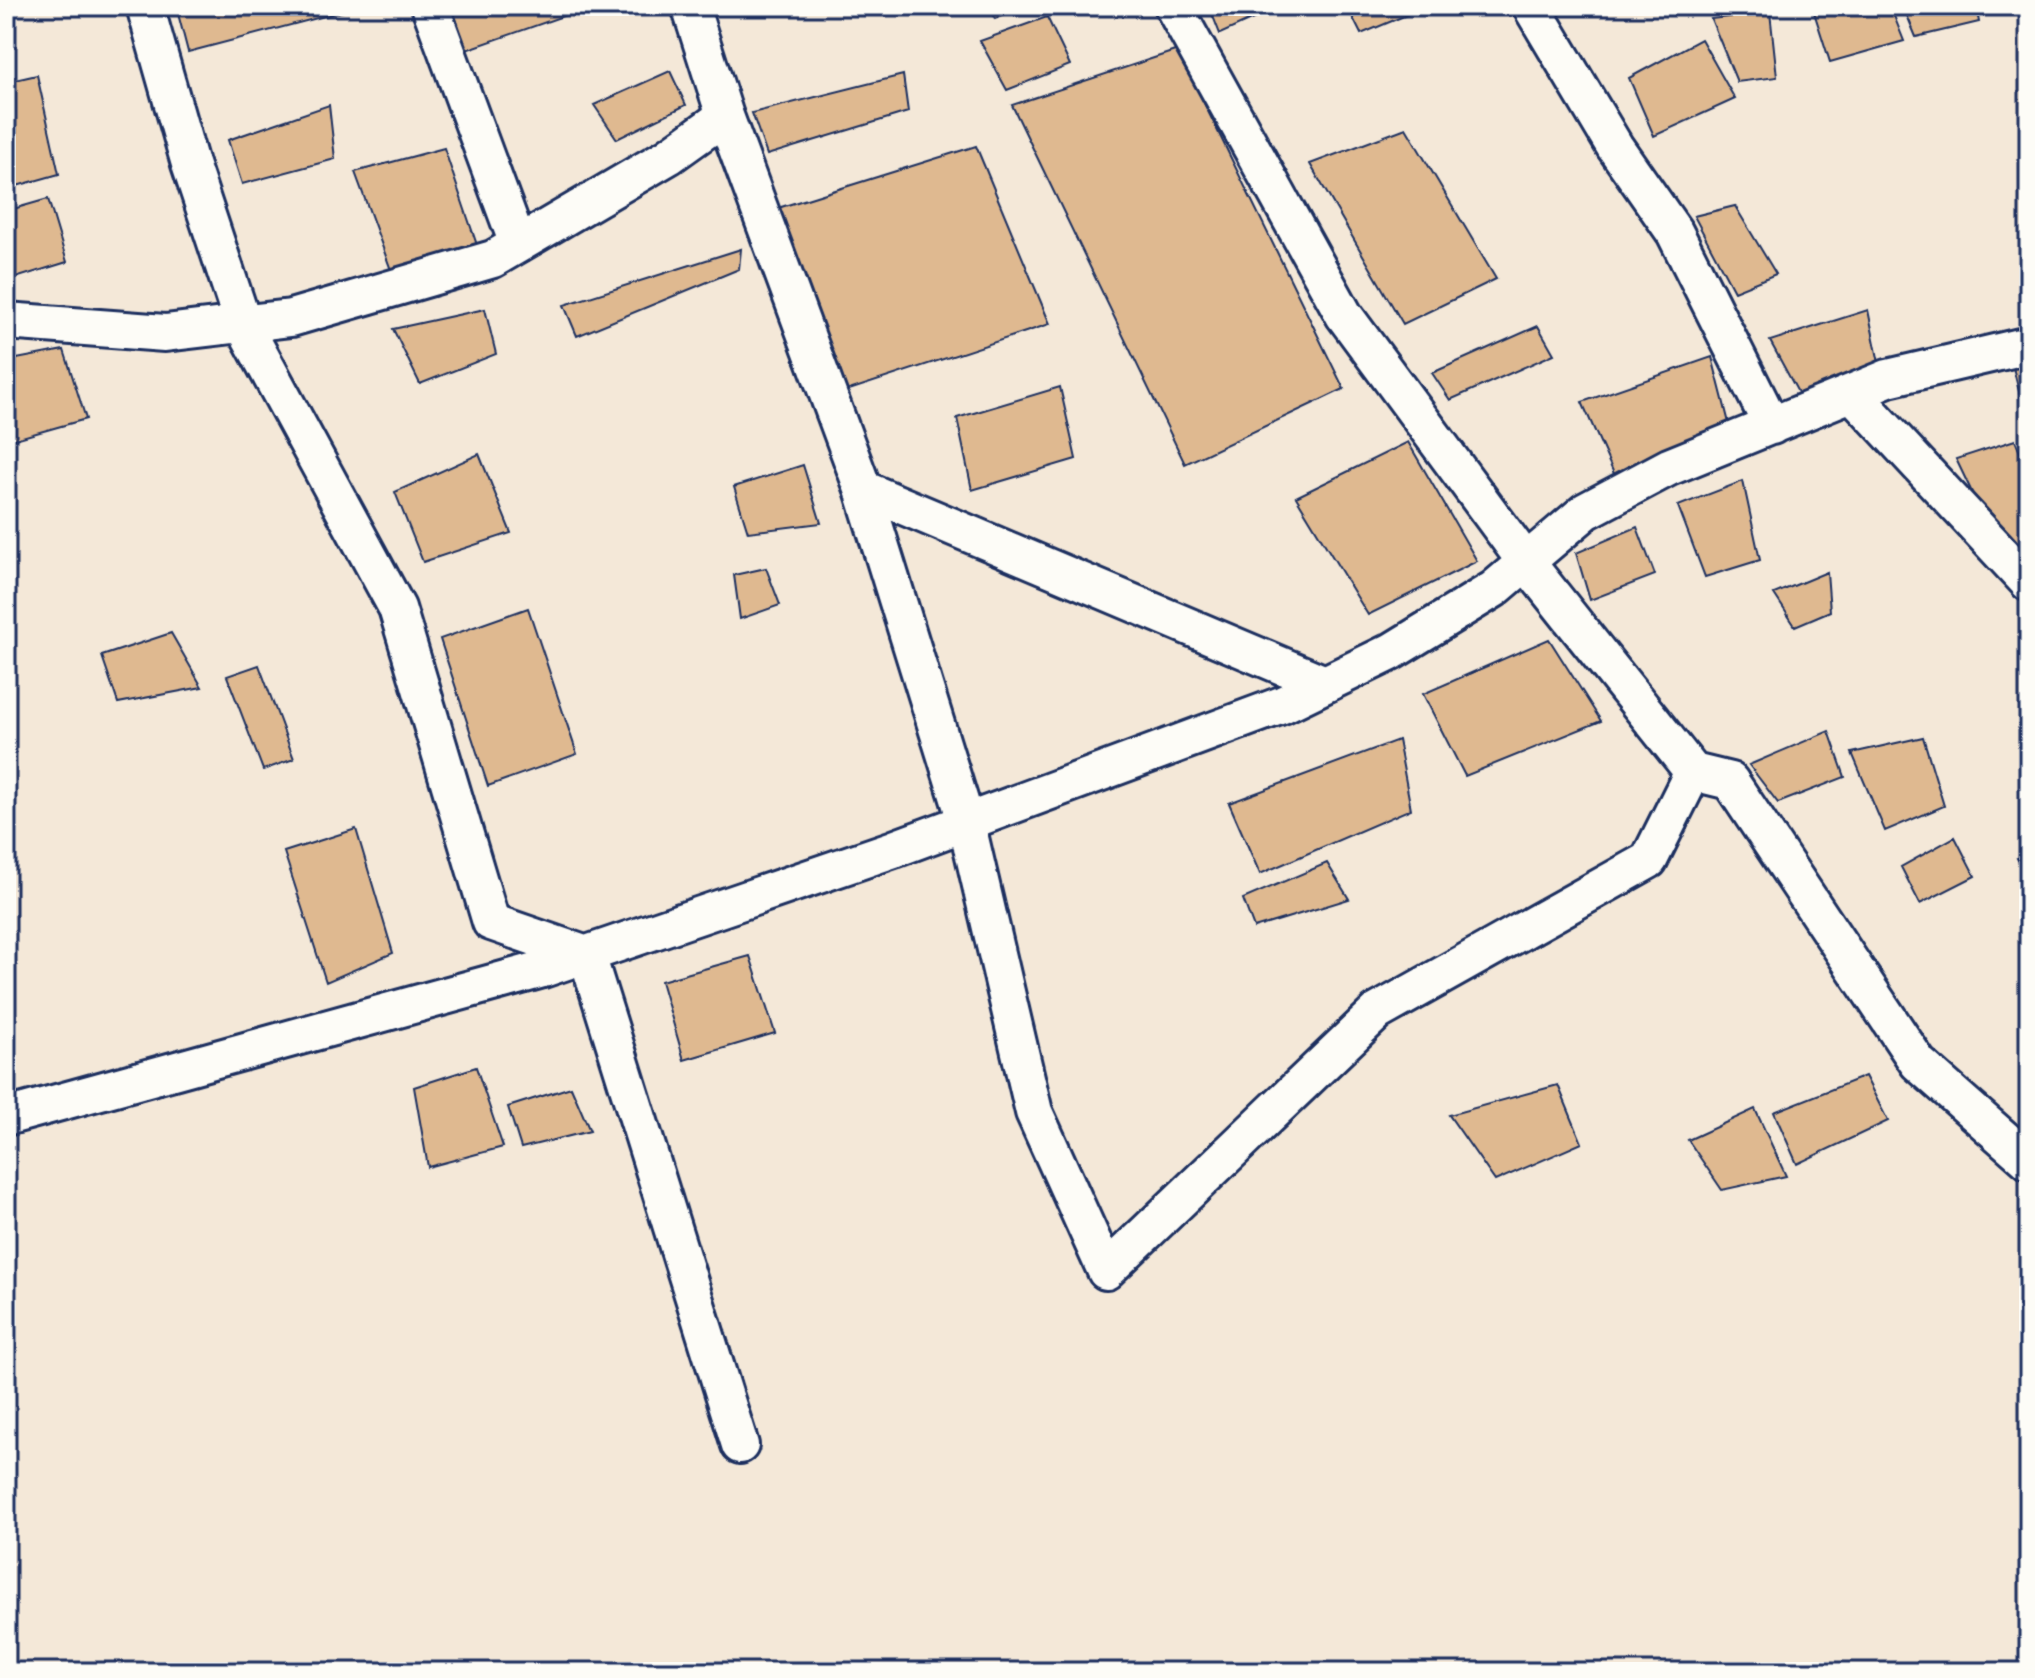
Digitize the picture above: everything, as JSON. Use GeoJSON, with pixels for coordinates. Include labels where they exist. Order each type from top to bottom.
{"type":"FeatureCollection","features":[{"type":"Feature","properties":{"kind":"street"},"geometry":{"type":"LineString","coordinates":[[145,6],[190,164],[243,324],[397,608],[491,922],[587,955]]}},
{"type":"Feature","properties":{"kind":"street"},"geometry":{"type":"LineString","coordinates":[[430,6],[518,244]]}},
{"type":"Feature","properties":{"kind":"street"},"geometry":{"type":"LineString","coordinates":[[690,6],[725,116],[863,489],[966,821],[1034,1112],[1106,1271],[1377,1012],[1649,860],[1693,772]]}},
{"type":"Feature","properties":{"kind":"street"},"geometry":{"type":"LineString","coordinates":[[1173,6],[1344,315],[1526,562],[1693,772],[1730,781],[1918,1063],[2029,1161]]}},
{"type":"Feature","properties":{"kind":"street"},"geometry":{"type":"LineString","coordinates":[[1531,6],[1615,147],[1675,233],[1772,426]]}},
{"type":"Feature","properties":{"kind":"street"},"geometry":{"type":"LineString","coordinates":[[6,321],[165,333],[291,318],[493,259],[669,156],[725,116]]}},
{"type":"Feature","properties":{"kind":"street"},"geometry":{"type":"LineString","coordinates":[[6,1117],[587,955],[1282,705],[1391,652],[1494,589],[1586,511],[1669,467],[1888,378],[2029,345]]}},
{"type":"Feature","properties":{"kind":"street"},"geometry":{"type":"LineString","coordinates":[[1852,393],[2029,583]]}},
{"type":"Feature","properties":{"kind":"street"},"geometry":{"type":"LineString","coordinates":[[863,489],[1325,684]]}},
{"type":"Feature","properties":{"kind":"street"},"geometry":{"type":"LineString","coordinates":[[587,955],[740,1445]]}},
{"type":"Feature","properties":{"kind":"building"},"geometry":{"type":"Polygon","coordinates":[[[176,6],[363,6],[188,52],[176,6]]]}},
{"type":"Feature","properties":{"kind":"building"},"geometry":{"type":"Polygon","coordinates":[[[452,6],[561,6],[566,15],[466,50],[452,6]]]}},
{"type":"Feature","properties":{"kind":"building"},"geometry":{"type":"Polygon","coordinates":[[[991,6],[1025,6],[995,19],[991,6]]]}},
{"type":"Feature","properties":{"kind":"building"},"geometry":{"type":"Polygon","coordinates":[[[1209,6],[1282,6],[1220,34],[1209,6]]]}},
{"type":"Feature","properties":{"kind":"building"},"geometry":{"type":"Polygon","coordinates":[[[1347,6],[1428,6],[1361,34],[1347,6]]]}},
{"type":"Feature","properties":{"kind":"building"},"geometry":{"type":"Polygon","coordinates":[[[1812,6],[1890,6],[1904,41],[1830,62],[1812,6]]]}},
{"type":"Feature","properties":{"kind":"building"},"geometry":{"type":"Polygon","coordinates":[[[1932,6],[1976,6],[1979,22],[1916,37],[1906,13],[1932,6]]]}},
{"type":"Feature","properties":{"kind":"building"},"geometry":{"type":"Polygon","coordinates":[[[1770,12],[1777,77],[1737,82],[1711,19],[1770,12]]]}},
{"type":"Feature","properties":{"kind":"building"},"geometry":{"type":"Polygon","coordinates":[[[1047,17],[1070,65],[1007,90],[980,41],[1047,17]]]}},
{"type":"Feature","properties":{"kind":"building"},"geometry":{"type":"Polygon","coordinates":[[[1701,39],[1735,99],[1654,136],[1629,78],[1701,39]]]}},
{"type":"Feature","properties":{"kind":"building"},"geometry":{"type":"Polygon","coordinates":[[[1178,50],[1344,389],[1185,464],[1012,105],[1178,50]]]}},
{"type":"Feature","properties":{"kind":"building"},"geometry":{"type":"Polygon","coordinates":[[[670,71],[686,105],[617,139],[594,105],[670,71]]]}},
{"type":"Feature","properties":{"kind":"building"},"geometry":{"type":"Polygon","coordinates":[[[37,75],[59,174],[6,189],[6,82],[37,75]]]}},
{"type":"Feature","properties":{"kind":"building"},"geometry":{"type":"Polygon","coordinates":[[[903,75],[908,112],[767,155],[752,113],[903,75]]]}},
{"type":"Feature","properties":{"kind":"building"},"geometry":{"type":"Polygon","coordinates":[[[329,105],[335,159],[242,184],[228,140],[329,105]]]}},
{"type":"Feature","properties":{"kind":"building"},"geometry":{"type":"Polygon","coordinates":[[[1406,128],[1496,279],[1403,324],[1310,164],[1406,128]]]}},
{"type":"Feature","properties":{"kind":"building"},"geometry":{"type":"Polygon","coordinates":[[[976,146],[1050,324],[834,395],[778,208],[976,146]]]}},
{"type":"Feature","properties":{"kind":"building"},"geometry":{"type":"Polygon","coordinates":[[[444,148],[478,248],[391,270],[355,172],[444,148]]]}},
{"type":"Feature","properties":{"kind":"building"},"geometry":{"type":"Polygon","coordinates":[[[48,199],[67,262],[6,281],[6,211],[48,199]]]}},
{"type":"Feature","properties":{"kind":"building"},"geometry":{"type":"Polygon","coordinates":[[[1735,206],[1776,274],[1734,291],[1694,216],[1735,206]]]}},
{"type":"Feature","properties":{"kind":"building"},"geometry":{"type":"Polygon","coordinates":[[[741,249],[739,269],[577,336],[564,305],[741,249]]]}},
{"type":"Feature","properties":{"kind":"building"},"geometry":{"type":"Polygon","coordinates":[[[485,309],[496,354],[420,384],[393,329],[485,309]]]}},
{"type":"Feature","properties":{"kind":"building"},"geometry":{"type":"Polygon","coordinates":[[[1868,310],[1879,363],[1801,398],[1770,341],[1868,310]]]}},
{"type":"Feature","properties":{"kind":"building"},"geometry":{"type":"Polygon","coordinates":[[[1538,326],[1554,354],[1450,400],[1432,373],[1538,326]]]}},
{"type":"Feature","properties":{"kind":"building"},"geometry":{"type":"Polygon","coordinates":[[[64,350],[86,419],[8,441],[6,361],[64,350]]]}},
{"type":"Feature","properties":{"kind":"building"},"geometry":{"type":"Polygon","coordinates":[[[2029,353],[2029,432],[2010,355],[2029,353]]]}},
{"type":"Feature","properties":{"kind":"building"},"geometry":{"type":"Polygon","coordinates":[[[1712,357],[1730,427],[1615,476],[1582,402],[1712,357]]]}},
{"type":"Feature","properties":{"kind":"building"},"geometry":{"type":"Polygon","coordinates":[[[1060,387],[1076,459],[972,490],[957,418],[1060,387]]]}},
{"type":"Feature","properties":{"kind":"building"},"geometry":{"type":"Polygon","coordinates":[[[2015,440],[2029,474],[2029,546],[2002,555],[1956,459],[2015,440]]]}},
{"type":"Feature","properties":{"kind":"building"},"geometry":{"type":"Polygon","coordinates":[[[1408,442],[1477,561],[1368,615],[1296,497],[1408,442]]]}},
{"type":"Feature","properties":{"kind":"building"},"geometry":{"type":"Polygon","coordinates":[[[479,454],[511,533],[423,562],[395,492],[479,454]]]}},
{"type":"Feature","properties":{"kind":"building"},"geometry":{"type":"Polygon","coordinates":[[[803,465],[821,523],[748,532],[734,487],[803,465]]]}},
{"type":"Feature","properties":{"kind":"building"},"geometry":{"type":"Polygon","coordinates":[[[1743,481],[1760,560],[1705,577],[1678,506],[1743,481]]]}},
{"type":"Feature","properties":{"kind":"building"},"geometry":{"type":"Polygon","coordinates":[[[1637,527],[1655,575],[1590,600],[1576,553],[1637,527]]]}},
{"type":"Feature","properties":{"kind":"building"},"geometry":{"type":"Polygon","coordinates":[[[766,568],[780,605],[740,619],[734,575],[766,568]]]}},
{"type":"Feature","properties":{"kind":"building"},"geometry":{"type":"Polygon","coordinates":[[[1827,572],[1830,611],[1795,626],[1774,594],[1827,572]]]}},
{"type":"Feature","properties":{"kind":"building"},"geometry":{"type":"Polygon","coordinates":[[[528,608],[577,754],[488,786],[440,639],[528,608]]]}},
{"type":"Feature","properties":{"kind":"building"},"geometry":{"type":"Polygon","coordinates":[[[171,633],[202,687],[118,703],[102,656],[171,633]]]}},
{"type":"Feature","properties":{"kind":"building"},"geometry":{"type":"Polygon","coordinates":[[[1549,639],[1601,721],[1465,776],[1423,694],[1549,639]]]}},
{"type":"Feature","properties":{"kind":"building"},"geometry":{"type":"Polygon","coordinates":[[[259,665],[294,759],[263,770],[227,676],[259,665]]]}},
{"type":"Feature","properties":{"kind":"building"},"geometry":{"type":"Polygon","coordinates":[[[1829,731],[1845,777],[1778,803],[1749,765],[1829,731]]]}},
{"type":"Feature","properties":{"kind":"building"},"geometry":{"type":"Polygon","coordinates":[[[1923,737],[1944,806],[1885,831],[1852,753],[1923,737]]]}},
{"type":"Feature","properties":{"kind":"building"},"geometry":{"type":"Polygon","coordinates":[[[1398,740],[1411,809],[1260,874],[1229,803],[1398,740]]]}},
{"type":"Feature","properties":{"kind":"building"},"geometry":{"type":"Polygon","coordinates":[[[356,829],[393,953],[326,982],[284,852],[356,829]]]}},
{"type":"Feature","properties":{"kind":"building"},"geometry":{"type":"Polygon","coordinates":[[[1955,837],[1975,876],[1920,904],[1901,867],[1955,837]]]}},
{"type":"Feature","properties":{"kind":"building"},"geometry":{"type":"Polygon","coordinates":[[[2029,854],[2029,879],[2017,858],[2029,854]]]}},
{"type":"Feature","properties":{"kind":"building"},"geometry":{"type":"Polygon","coordinates":[[[1327,863],[1349,899],[1254,928],[1243,899],[1327,863]]]}},
{"type":"Feature","properties":{"kind":"building"},"geometry":{"type":"Polygon","coordinates":[[[750,956],[775,1033],[684,1060],[661,981],[750,956]]]}},
{"type":"Feature","properties":{"kind":"building"},"geometry":{"type":"Polygon","coordinates":[[[476,1067],[503,1147],[428,1167],[414,1087],[476,1067]]]}},
{"type":"Feature","properties":{"kind":"building"},"geometry":{"type":"Polygon","coordinates":[[[1865,1076],[1888,1121],[1797,1164],[1774,1112],[1865,1076]]]}},
{"type":"Feature","properties":{"kind":"building"},"geometry":{"type":"Polygon","coordinates":[[[1558,1085],[1582,1143],[1495,1181],[1449,1115],[1558,1085]]]}},
{"type":"Feature","properties":{"kind":"building"},"geometry":{"type":"Polygon","coordinates":[[[571,1087],[590,1131],[521,1148],[508,1107],[571,1087]]]}},
{"type":"Feature","properties":{"kind":"building"},"geometry":{"type":"Polygon","coordinates":[[[1755,1109],[1786,1176],[1722,1190],[1688,1140],[1755,1109]]]}}]}
